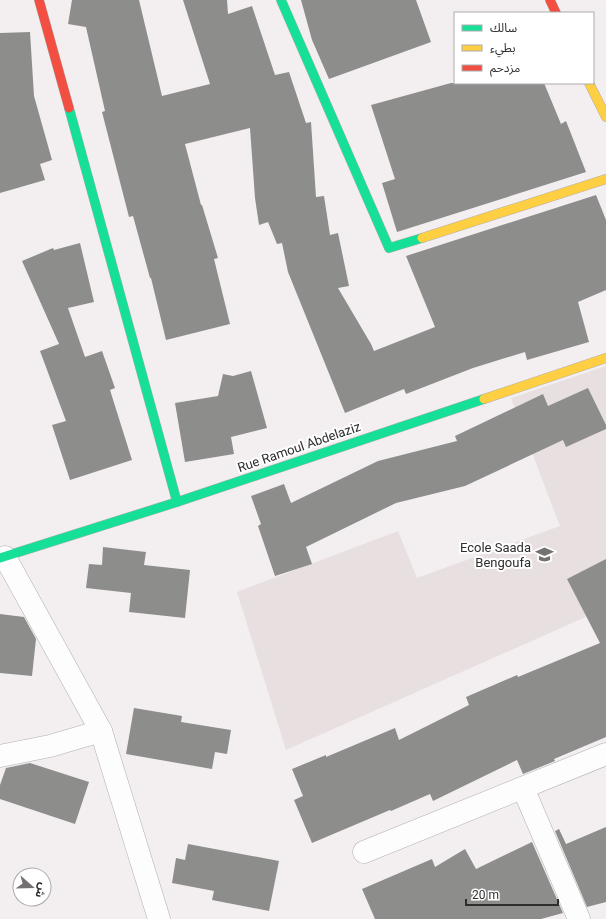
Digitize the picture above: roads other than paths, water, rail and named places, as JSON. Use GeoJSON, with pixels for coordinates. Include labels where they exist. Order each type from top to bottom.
{"type":"FeatureCollection","features":[{"type":"Feature","properties":{"kind":"street"},"geometry":{"type":"LineString","coordinates":[[39,0],[177,502]]}},
{"type":"Feature","properties":{"kind":"street"},"geometry":{"type":"LineString","coordinates":[[281,0],[389,248],[606,178]]}},
{"type":"Feature","properties":{"kind":"street"},"geometry":{"type":"LineString","coordinates":[[550,0],[556,12]]}},
{"type":"Feature","properties":{"kind":"street"},"geometry":{"type":"LineString","coordinates":[[590,84],[606,117]]}},
{"type":"Feature","properties":{"kind":"street","name":"Rue Ramoul Abdelaziz"},"geometry":{"type":"LineString","coordinates":[[3,558],[177,502],[606,358]]}},
{"type":"Feature","properties":{"kind":"street"},"geometry":{"type":"LineString","coordinates":[[3,558],[101,731],[160,919]]}},
{"type":"Feature","properties":{"kind":"street"},"geometry":{"type":"LineString","coordinates":[[0,756],[50,746],[101,731]]}},
{"type":"Feature","properties":{"kind":"street"},"geometry":{"type":"LineString","coordinates":[[364,852],[606,754]]}},
{"type":"Feature","properties":{"kind":"street"},"geometry":{"type":"LineString","coordinates":[[523,788],[578,919]]}},
{"type":"Feature","properties":{"kind":"place","name":"Ecole Saada Bengoufa"},"geometry":{"type":"Point","coordinates":[544,554]}}]}
